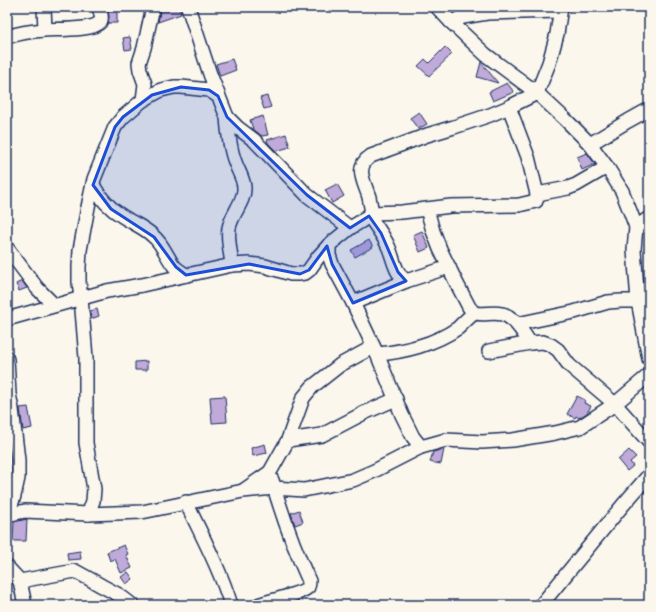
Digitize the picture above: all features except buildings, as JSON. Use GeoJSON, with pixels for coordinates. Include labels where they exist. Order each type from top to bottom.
{"type":"FeatureCollection","features":[{"type":"Feature","properties":{"kind":"street"},"geometry":{"type":"LineString","coordinates":[[44,7],[45,30]]}},
{"type":"Feature","properties":{"kind":"street"},"geometry":{"type":"LineString","coordinates":[[7,37],[15,34],[45,30],[94,26],[100,21],[100,7]]}},
{"type":"Feature","properties":{"kind":"street"},"geometry":{"type":"LineString","coordinates":[[143,100],[146,84],[140,70],[139,63],[144,48],[153,7]]}},
{"type":"Feature","properties":{"kind":"street"},"geometry":{"type":"LineString","coordinates":[[188,7],[201,49],[227,117],[233,155],[243,180],[244,192],[229,227],[229,243],[232,265]]}},
{"type":"Feature","properties":{"kind":"street"},"geometry":{"type":"LineString","coordinates":[[437,7],[486,55],[537,93],[590,144],[607,167],[622,192],[636,227],[634,250],[638,301],[646,332],[649,358]]}},
{"type":"Feature","properties":{"kind":"street"},"geometry":{"type":"LineString","coordinates":[[406,281],[398,272],[389,248],[371,214],[369,197],[362,177],[364,160],[428,135],[490,115],[537,93],[550,63],[557,34],[560,9],[487,13],[463,17],[451,22]]}},
{"type":"Feature","properties":{"kind":"street"},"geometry":{"type":"LineString","coordinates":[[88,514],[93,501],[94,489],[86,443],[86,358],[79,267],[80,250],[94,179],[115,127],[123,117],[143,100],[161,90],[181,87],[209,90],[218,96]]}},
{"type":"Feature","properties":{"kind":"street"},"geometry":{"type":"LineString","coordinates":[[8,316],[106,291],[142,285],[232,265],[249,264],[265,266],[291,274],[305,273],[329,245],[350,228],[371,214],[451,206],[519,205],[536,201],[537,194],[528,157],[509,107]]}},
{"type":"Feature","properties":{"kind":"street"},"geometry":{"type":"LineString","coordinates":[[590,144],[649,110]]}},
{"type":"Feature","properties":{"kind":"street"},"geometry":{"type":"LineString","coordinates":[[227,117],[238,128],[254,140],[308,195],[350,228]]}},
{"type":"Feature","properties":{"kind":"street"},"geometry":{"type":"LineString","coordinates":[[537,194],[576,185],[607,167]]}},
{"type":"Feature","properties":{"kind":"street"},"geometry":{"type":"LineString","coordinates":[[93,185],[99,196],[111,209],[122,217],[146,230],[154,237],[176,268],[186,275]]}},
{"type":"Feature","properties":{"kind":"street"},"geometry":{"type":"LineString","coordinates":[[427,209],[440,249],[466,301],[474,313],[501,313],[506,315],[517,324],[530,343]]}},
{"type":"Feature","properties":{"kind":"street"},"geometry":{"type":"LineString","coordinates":[[636,227],[649,218]]}},
{"type":"Feature","properties":{"kind":"street"},"geometry":{"type":"LineString","coordinates":[[329,245],[329,255],[332,264],[353,303],[402,415],[413,437],[421,447]]}},
{"type":"Feature","properties":{"kind":"street"},"geometry":{"type":"LineString","coordinates":[[7,248],[37,288],[58,304],[83,318]]}},
{"type":"Feature","properties":{"kind":"street"},"geometry":{"type":"LineString","coordinates":[[353,303],[406,281],[449,267]]}},
{"type":"Feature","properties":{"kind":"street"},"geometry":{"type":"LineString","coordinates":[[517,324],[574,312],[608,302],[638,301]]}},
{"type":"Feature","properties":{"kind":"street"},"geometry":{"type":"LineString","coordinates":[[243,490],[270,472],[288,440],[303,398],[312,387],[340,365],[375,351],[396,352],[414,348],[445,336],[474,313]]}},
{"type":"Feature","properties":{"kind":"street"},"geometry":{"type":"LineString","coordinates":[[489,351],[530,343],[543,342],[551,345],[558,350],[569,365],[615,404],[649,442]]}},
{"type":"Feature","properties":{"kind":"street"},"geometry":{"type":"LineString","coordinates":[[7,359],[9,394],[12,409],[10,423],[18,460],[18,478],[14,496],[7,515]]}},
{"type":"Feature","properties":{"kind":"street"},"geometry":{"type":"LineString","coordinates":[[7,515],[25,511],[88,514],[142,512],[243,490],[274,488],[304,490],[353,480],[421,447],[446,440],[482,442],[513,440],[580,427],[615,404],[649,375]]}},
{"type":"Feature","properties":{"kind":"street"},"geometry":{"type":"LineString","coordinates":[[288,440],[322,435],[364,413],[396,399]]}},
{"type":"Feature","properties":{"kind":"street"},"geometry":{"type":"LineString","coordinates":[[258,605],[290,600],[309,586],[309,581],[291,539],[270,472]]}},
{"type":"Feature","properties":{"kind":"street"},"geometry":{"type":"LineString","coordinates":[[541,605],[622,505],[649,475]]}},
{"type":"Feature","properties":{"kind":"street"},"geometry":{"type":"LineString","coordinates":[[186,502],[218,568],[231,605]]}},
{"type":"Feature","properties":{"kind":"street"},"geometry":{"type":"LineString","coordinates":[[7,567],[20,581],[25,605]]}},
{"type":"Feature","properties":{"kind":"street"},"geometry":{"type":"LineString","coordinates":[[20,581],[75,572],[86,577],[116,600],[132,605]]}},
{"type":"Feature","properties":{"kind":"highlighted area"},"geometry":{"type":"Polygon","coordinates":[[[181,87],[209,90],[218,96],[227,117],[307,195],[350,228],[369,216],[381,233],[398,272],[406,281],[353,303],[332,264],[327,246],[309,270],[300,274],[249,264],[186,275],[176,267],[154,237],[111,209],[93,185],[115,127],[123,117],[152,95],[181,87]]]}}]}
